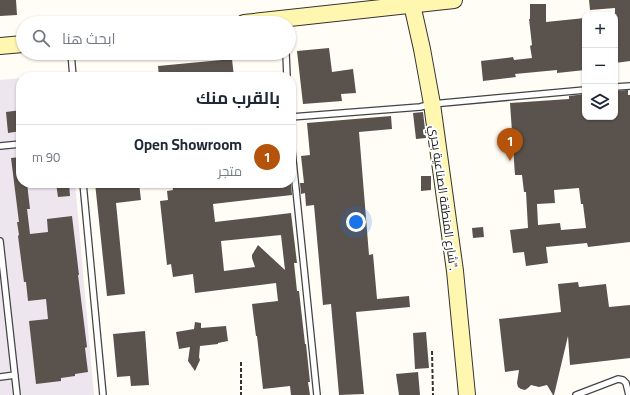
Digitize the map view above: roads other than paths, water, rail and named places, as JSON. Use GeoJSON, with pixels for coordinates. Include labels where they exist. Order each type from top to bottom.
{"type":"FeatureCollection","features":[{"type":"Feature","properties":{"kind":"street"},"geometry":{"type":"LineString","coordinates":[[296,19],[411,2],[454,0]]}},
{"type":"Feature","properties":{"kind":"street","name":"شارع المنطقة الصناعية بحري\"."},"geometry":{"type":"LineString","coordinates":[[411,2],[422,49],[432,104],[455,271],[467,395]]}},
{"type":"Feature","properties":{"kind":"street"},"geometry":{"type":"LineString","coordinates":[[0,46],[16,45]]}},
{"type":"Feature","properties":{"kind":"lane"},"geometry":{"type":"LineString","coordinates":[[72,60],[73,72]]}},
{"type":"Feature","properties":{"kind":"lane"},"geometry":{"type":"LineString","coordinates":[[286,60],[287,72]]}},
{"type":"Feature","properties":{"kind":"lane"},"geometry":{"type":"LineString","coordinates":[[618,87],[630,86]]}},
{"type":"Feature","properties":{"kind":"lane"},"geometry":{"type":"LineString","coordinates":[[296,117],[420,107],[432,104],[582,90]]}},
{"type":"Feature","properties":{"kind":"lane"},"geometry":{"type":"LineString","coordinates":[[0,146],[16,144]]}},
{"type":"Feature","properties":{"kind":"lane"},"geometry":{"type":"LineString","coordinates":[[83,188],[103,395]]}},
{"type":"Feature","properties":{"kind":"lane"},"geometry":{"type":"LineString","coordinates":[[296,188],[317,395]]}},
{"type":"Feature","properties":{"kind":"lane"},"geometry":{"type":"LineString","coordinates":[[0,241],[17,395]]}},
{"type":"Feature","properties":{"kind":"lane"},"geometry":{"type":"LineString","coordinates":[[0,377],[15,376]]}},
{"type":"Feature","properties":{"kind":"lane"},"geometry":{"type":"LineString","coordinates":[[576,395],[587,393],[618,379],[624,380],[629,395]]}},
{"type":"Feature","properties":{"kind":"place","name":"Open Showroom"},"geometry":{"type":"Point","coordinates":[510,161]}}]}
